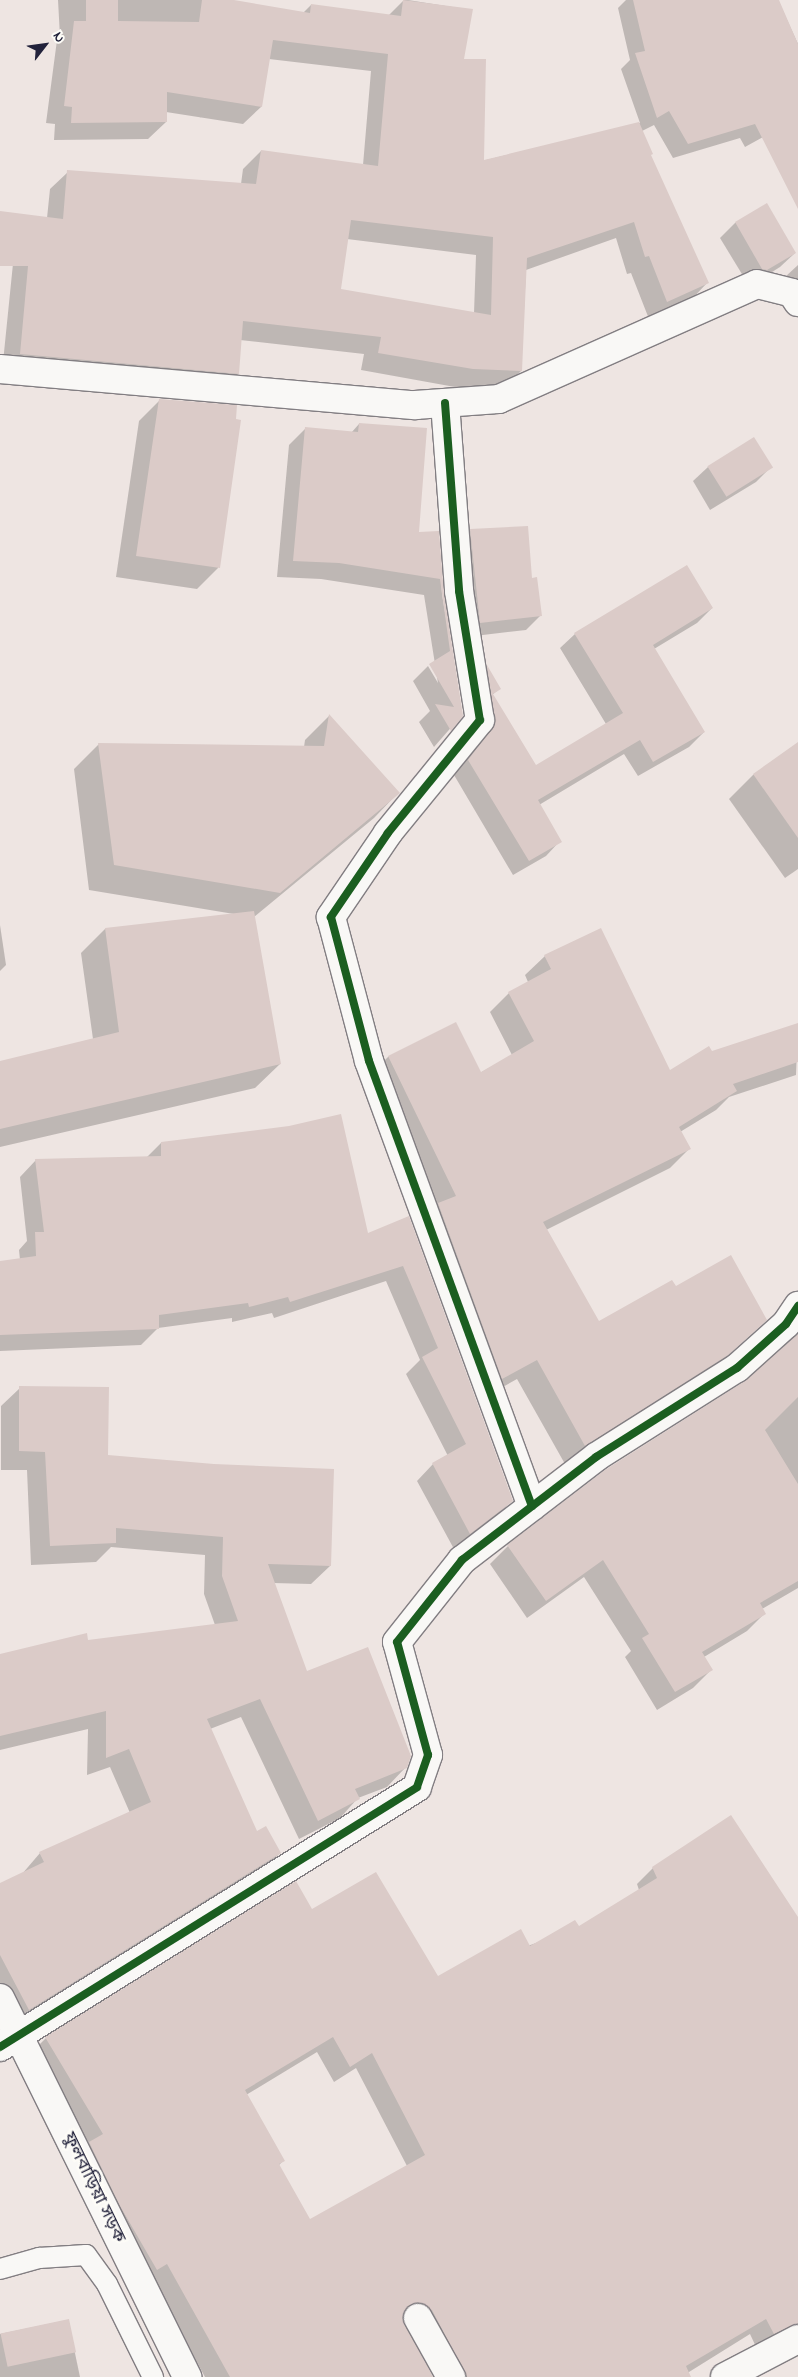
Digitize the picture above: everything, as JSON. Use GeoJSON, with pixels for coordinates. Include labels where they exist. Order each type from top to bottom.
{"type":"FeatureCollection","features":[{"type":"Feature","properties":{"kind":"street"},"geometry":{"type":"LineString","coordinates":[[0,369],[415,405],[499,399],[757,284],[792,293],[798,302]]}},
{"type":"Feature","properties":{"kind":"street"},"geometry":{"type":"LineString","coordinates":[[445,403],[459,591],[480,720],[388,833],[331,917],[369,1061],[532,1506]]}},
{"type":"Feature","properties":{"kind":"street"},"geometry":{"type":"LineString","coordinates":[[9,2042],[417,1787],[428,1755],[397,1642],[462,1560],[596,1457],[737,1368],[786,1324],[798,1306]]}},
{"type":"Feature","properties":{"kind":"street","name":"ফুলবাড়িয়া সড়ক"},"geometry":{"type":"LineString","coordinates":[[0,1998],[9,2042],[186,2377]]}},
{"type":"Feature","properties":{"kind":"street"},"geometry":{"type":"LineString","coordinates":[[418,2318],[452,2377]]}},
{"type":"Feature","properties":{"kind":"street"},"geometry":{"type":"LineString","coordinates":[[725,2377],[798,2340]]}},
{"type":"Feature","properties":{"kind":"lane"},"geometry":{"type":"LineString","coordinates":[[0,2269],[39,2258],[86,2255],[107,2284],[153,2377]]}},
{"type":"Feature","properties":{"kind":"building"},"geometry":{"type":"Polygon","coordinates":[[[86,0],[118,0],[118,21],[199,22],[202,0],[234,0],[310,13],[311,4],[401,16],[403,0],[473,9],[464,59],[486,59],[484,160],[639,122],[653,154],[651,155],[709,283],[667,302],[649,256],[645,257],[634,222],[527,258],[522,371],[473,369],[378,353],[381,337],[243,321],[239,374],[20,354],[28,266],[0,266],[0,211],[63,219],[67,170],[256,184],[261,150],[378,166],[388,54],[273,40],[262,107],[167,92],[167,122],[71,123],[72,107],[64,106],[74,21],[86,21],[86,0]],[[351,220],[341,289],[491,315],[493,237],[351,220]]]}},
{"type":"Feature","properties":{"kind":"building"},"geometry":{"type":"Polygon","coordinates":[[[633,0],[779,0],[798,44],[798,209],[755,124],[688,144],[669,111],[657,118],[635,53],[645,51],[633,0]]]}},
{"type":"Feature","properties":{"kind":"building"},"geometry":{"type":"Polygon","coordinates":[[[767,203],[796,253],[767,270],[762,269],[735,222],[767,203]]]}},
{"type":"Feature","properties":{"kind":"building"},"geometry":{"type":"Polygon","coordinates":[[[159,399],[237,405],[236,419],[241,420],[220,568],[136,556],[159,399]]]}},
{"type":"Feature","properties":{"kind":"building"},"geometry":{"type":"Polygon","coordinates":[[[359,423],[427,428],[419,532],[439,531],[444,593],[463,716],[451,731],[435,704],[454,707],[429,664],[450,651],[440,579],[339,563],[293,561],[305,427],[358,432],[359,423]]]}},
{"type":"Feature","properties":{"kind":"building"},"geometry":{"type":"Polygon","coordinates":[[[754,437],[773,468],[726,497],[707,466],[754,437]]]}},
{"type":"Feature","properties":{"kind":"building"},"geometry":{"type":"Polygon","coordinates":[[[528,526],[532,578],[537,577],[542,616],[480,623],[470,529],[528,526]]]}},
{"type":"Feature","properties":{"kind":"building"},"geometry":{"type":"Polygon","coordinates":[[[687,565],[713,608],[653,645],[705,732],[653,762],[640,740],[538,800],[562,842],[529,861],[468,760],[495,724],[487,665],[501,689],[493,694],[536,765],[623,713],[574,633],[687,565]]]}},
{"type":"Feature","properties":{"kind":"building"},"geometry":{"type":"Polygon","coordinates":[[[329,714],[400,793],[280,893],[114,865],[98,743],[324,746],[329,714]]]}},
{"type":"Feature","properties":{"kind":"building"},"geometry":{"type":"Polygon","coordinates":[[[798,742],[798,838],[753,774],[798,742]]]}},
{"type":"Feature","properties":{"kind":"building"},"geometry":{"type":"Polygon","coordinates":[[[254,911],[281,1064],[0,1129],[0,1061],[119,1032],[105,928],[254,911]]]}},
{"type":"Feature","properties":{"kind":"building"},"geometry":{"type":"Polygon","coordinates":[[[601,928],[670,1070],[709,1046],[712,1051],[798,1023],[798,1062],[733,1084],[737,1091],[679,1127],[691,1149],[543,1222],[599,1321],[672,1280],[676,1286],[731,1255],[767,1320],[728,1355],[585,1446],[537,1360],[502,1379],[438,1203],[456,1196],[388,1056],[456,1022],[481,1072],[534,1041],[508,992],[551,969],[544,955],[601,928]]]}},
{"type":"Feature","properties":{"kind":"building"},"geometry":{"type":"Polygon","coordinates":[[[341,1114],[368,1233],[409,1216],[513,1501],[470,1534],[432,1463],[466,1444],[422,1357],[438,1348],[403,1266],[290,1302],[288,1297],[249,1307],[248,1303],[159,1315],[159,1329],[0,1335],[0,1261],[36,1256],[35,1232],[44,1232],[35,1159],[161,1156],[161,1142],[289,1126],[341,1114]]]}},
{"type":"Feature","properties":{"kind":"building"},"geometry":{"type":"Polygon","coordinates":[[[798,1334],[798,1397],[765,1430],[798,1484],[798,1581],[760,1603],[766,1614],[702,1652],[713,1670],[675,1692],[642,1638],[649,1634],[603,1560],[546,1601],[507,1545],[605,1470],[745,1381],[798,1334]]]}},
{"type":"Feature","properties":{"kind":"building"},"geometry":{"type":"Polygon","coordinates":[[[19,1386],[109,1387],[108,1455],[214,1464],[334,1469],[331,1566],[268,1564],[307,1671],[368,1647],[411,1756],[407,1768],[355,1789],[360,1799],[318,1821],[260,1699],[207,1719],[257,1831],[266,1826],[281,1853],[29,2010],[0,1955],[0,1883],[44,1862],[39,1852],[151,1802],[129,1749],[106,1758],[106,1711],[0,1736],[0,1654],[87,1633],[88,1640],[238,1621],[222,1576],[223,1537],[116,1528],[116,1543],[50,1546],[45,1452],[19,1451],[19,1386]]]}},
{"type":"Feature","properties":{"kind":"building"},"geometry":{"type":"Polygon","coordinates":[[[731,1815],[798,1917],[798,2323],[774,2334],[766,2319],[686,2366],[691,2377],[467,2377],[432,2310],[418,2302],[405,2310],[402,2318],[433,2377],[230,2377],[167,2264],[157,2270],[120,2206],[89,2142],[103,2134],[45,2037],[296,1881],[312,1909],[376,1872],[438,1976],[521,1929],[530,1946],[575,1920],[579,1926],[657,1878],[652,1867],[731,1815]],[[333,2037],[245,2090],[285,2161],[279,2164],[310,2219],[425,2155],[372,2053],[350,2067],[333,2037]]]}},
{"type":"Feature","properties":{"kind":"building"},"geometry":{"type":"Polygon","coordinates":[[[69,2319],[76,2352],[8,2367],[1,2334],[69,2319]]]}},
{"type":"Feature","properties":{"kind":"cycle path"},"geometry":{"type":"LineString","coordinates":[[445,403],[459,591],[480,720],[388,833],[331,917],[369,1061],[532,1506]]}},
{"type":"Feature","properties":{"kind":"cycle path"},"geometry":{"type":"LineString","coordinates":[[0,2047],[417,1787],[428,1755],[397,1642],[462,1560],[596,1457],[737,1368],[786,1324],[798,1306]]}}]}
